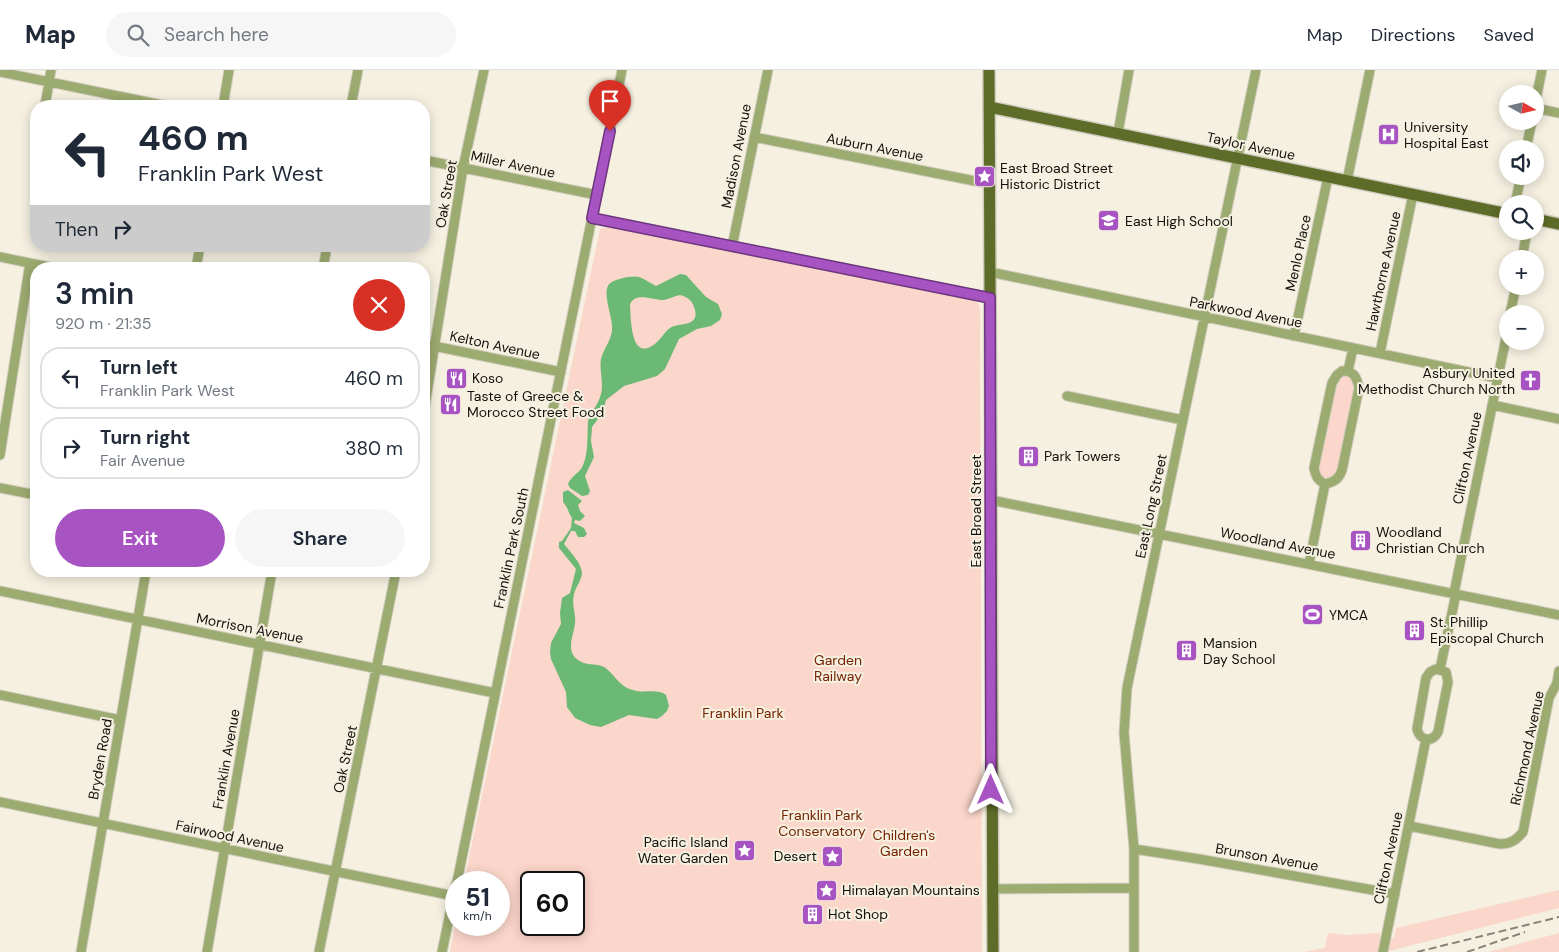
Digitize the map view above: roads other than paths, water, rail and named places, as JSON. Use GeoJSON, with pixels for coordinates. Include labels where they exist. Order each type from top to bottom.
{"type":"FeatureCollection","features":[{"type":"Feature","properties":{"kind":"main road","name":"East Broad Street"},"geometry":{"type":"LineString","coordinates":[[989,70],[993,952]]}},
{"type":"Feature","properties":{"kind":"main road","name":"Taylor Avenue"},"geometry":{"type":"LineString","coordinates":[[989,107],[1499,212]]}},
{"type":"Feature","properties":{"kind":"main road"},"geometry":{"type":"LineString","coordinates":[[1544,222],[1559,224]]}},
{"type":"Feature","properties":{"kind":"street"},"geometry":{"type":"LineString","coordinates":[[46,100],[51,70]]}},
{"type":"Feature","properties":{"kind":"street"},"geometry":{"type":"LineString","coordinates":[[223,100],[229,70]]}},
{"type":"Feature","properties":{"kind":"street"},"geometry":{"type":"LineString","coordinates":[[352,100],[358,70]]}},
{"type":"Feature","properties":{"kind":"street","name":"Oak Street"},"geometry":{"type":"LineString","coordinates":[[430,376],[464,168],[484,70]]}},
{"type":"Feature","properties":{"kind":"street","name":"Franklin Park South"},"geometry":{"type":"LineString","coordinates":[[458,871],[622,70]]}},
{"type":"Feature","properties":{"kind":"street","name":"Madison Avenue"},"geometry":{"type":"LineString","coordinates":[[732,247],[768,70]]}},
{"type":"Feature","properties":{"kind":"street"},"geometry":{"type":"LineString","coordinates":[[1118,133],[1129,70]]}},
{"type":"Feature","properties":{"kind":"street","name":"East Long Street"},"geometry":{"type":"LineString","coordinates":[[1134,952],[1134,849],[1125,748],[1125,706],[1129,675],[1256,70]]}},
{"type":"Feature","properties":{"kind":"street"},"geometry":{"type":"LineString","coordinates":[[1348,181],[1370,70]]}},
{"type":"Feature","properties":{"kind":"street"},"geometry":{"type":"LineString","coordinates":[[1539,85],[1542,70]]}},
{"type":"Feature","properties":{"kind":"street"},"geometry":{"type":"LineString","coordinates":[[0,72],[138,100]]}},
{"type":"Feature","properties":{"kind":"street"},"geometry":{"type":"LineString","coordinates":[[1544,109],[1559,113]]}},
{"type":"Feature","properties":{"kind":"street","name":"Auburn Avenue"},"geometry":{"type":"LineString","coordinates":[[754,137],[990,184]]}},
{"type":"Feature","properties":{"kind":"street","name":"Miller Avenue"},"geometry":{"type":"LineString","coordinates":[[430,161],[597,195]]}},
{"type":"Feature","properties":{"kind":"street","name":"Menlo Place"},"geometry":{"type":"LineString","coordinates":[[1294,336],[1328,177]]}},
{"type":"Feature","properties":{"kind":"street","name":"Hawthorne Avenue"},"geometry":{"type":"LineString","coordinates":[[1380,353],[1413,194]]}},
{"type":"Feature","properties":{"kind":"street"},"geometry":{"type":"LineString","coordinates":[[592,218],[990,298]]}},
{"type":"Feature","properties":{"kind":"street"},"geometry":{"type":"LineString","coordinates":[[0,257],[30,263],[0,455]]}},
{"type":"Feature","properties":{"kind":"street","name":"Parkwood Avenue"},"geometry":{"type":"LineString","coordinates":[[990,272],[1497,378]]}},
{"type":"Feature","properties":{"kind":"street","name":"Kelton Avenue"},"geometry":{"type":"LineString","coordinates":[[430,345],[561,372]]}},
{"type":"Feature","properties":{"kind":"street"},"geometry":{"type":"LineString","coordinates":[[1348,371],[1353,348]]}},
{"type":"Feature","properties":{"kind":"street","name":"Clifton Avenue"},"geometry":{"type":"LineString","coordinates":[[1440,669],[1503,350]]}},
{"type":"Feature","properties":{"kind":"street"},"geometry":{"type":"LineString","coordinates":[[1342,371],[1348,371],[1354,374],[1360,388],[1342,470],[1339,478],[1325,484],[1319,481],[1314,468],[1332,383],[1342,371]]}},
{"type":"Feature","properties":{"kind":"street"},"geometry":{"type":"LineString","coordinates":[[1067,396],[1183,420]]}},
{"type":"Feature","properties":{"kind":"street"},"geometry":{"type":"LineString","coordinates":[[1492,405],[1559,419]]}},
{"type":"Feature","properties":{"kind":"street"},"geometry":{"type":"LineString","coordinates":[[1308,564],[1325,484]]}},
{"type":"Feature","properties":{"kind":"street"},"geometry":{"type":"LineString","coordinates":[[0,488],[30,494]]}},
{"type":"Feature","properties":{"kind":"street","name":"Woodland Avenue"},"geometry":{"type":"LineString","coordinates":[[991,500],[1559,614]]}},
{"type":"Feature","properties":{"kind":"street","name":"Bryden Road"},"geometry":{"type":"LineString","coordinates":[[81,952],[145,577]]}},
{"type":"Feature","properties":{"kind":"street","name":"Franklin Avenue"},"geometry":{"type":"LineString","coordinates":[[207,952],[271,577]]}},
{"type":"Feature","properties":{"kind":"street","name":"Oak Street"},"geometry":{"type":"LineString","coordinates":[[319,952],[395,577]]}},
{"type":"Feature","properties":{"kind":"street","name":"Morrison Avenue"},"geometry":{"type":"LineString","coordinates":[[0,591],[495,693]]}},
{"type":"Feature","properties":{"kind":"street","name":"Clifton Avenue"},"geometry":{"type":"LineString","coordinates":[[1440,669],[1448,675],[1448,682],[1438,732],[1434,738],[1426,739],[1420,736],[1417,729],[1421,706],[1428,675],[1432,670],[1440,669]]}},
{"type":"Feature","properties":{"kind":"street","name":"Richmond Avenue"},"geometry":{"type":"LineString","coordinates":[[1409,826],[1500,844],[1507,844],[1515,840],[1523,832],[1549,698],[1557,683],[1559,671]]}},
{"type":"Feature","properties":{"kind":"street"},"geometry":{"type":"LineString","coordinates":[[0,695],[120,720]]}},
{"type":"Feature","properties":{"kind":"street","name":"Clifton Avenue"},"geometry":{"type":"LineString","coordinates":[[1383,952],[1426,739]]}},
{"type":"Feature","properties":{"kind":"street","name":"Fairwood Avenue"},"geometry":{"type":"LineString","coordinates":[[0,802],[445,894]]}},
{"type":"Feature","properties":{"kind":"street","name":"Brunson Avenue"},"geometry":{"type":"LineString","coordinates":[[1134,849],[1395,894]]}},
{"type":"Feature","properties":{"kind":"street"},"geometry":{"type":"LineString","coordinates":[[992,889],[1134,888]]}},
{"type":"Feature","properties":{"kind":"street","name":"Franklin Park South"},"geometry":{"type":"LineString","coordinates":[[442,952],[445,936]]}},
{"type":"Feature","properties":{"kind":"railway"},"geometry":{"type":"LineString","coordinates":[[1417,952],[1559,917]]}},
{"type":"Feature","properties":{"kind":"railway"},"geometry":{"type":"LineString","coordinates":[[1467,952],[1525,932]]}},
{"type":"Feature","properties":{"kind":"place","name":"University Hospital East"},"geometry":{"type":"Point","coordinates":[1388,135]}},
{"type":"Feature","properties":{"kind":"place","name":"East Broad Street Historic District"},"geometry":{"type":"Point","coordinates":[984,176]}},
{"type":"Feature","properties":{"kind":"place","name":"East High School"},"geometry":{"type":"Point","coordinates":[1109,221]}},
{"type":"Feature","properties":{"kind":"place","name":"Koso"},"geometry":{"type":"Point","coordinates":[456,378]}},
{"type":"Feature","properties":{"kind":"place","name":"Asbury United Methodist Church North"},"geometry":{"type":"Point","coordinates":[1531,381]}},
{"type":"Feature","properties":{"kind":"place","name":"Taste of Greece & Morocco Street Food"},"geometry":{"type":"Point","coordinates":[451,404]}},
{"type":"Feature","properties":{"kind":"place","name":"Park Towers"},"geometry":{"type":"Point","coordinates":[1028,456]}},
{"type":"Feature","properties":{"kind":"place","name":"Woodland Christian Church"},"geometry":{"type":"Point","coordinates":[1360,540]}},
{"type":"Feature","properties":{"kind":"place","name":"YMCA"},"geometry":{"type":"Point","coordinates":[1313,615]}},
{"type":"Feature","properties":{"kind":"place","name":"St. Phillip Episcopal Church"},"geometry":{"type":"Point","coordinates":[1414,630]}},
{"type":"Feature","properties":{"kind":"place","name":"Mansion Day School"},"geometry":{"type":"Point","coordinates":[1187,651]}},
{"type":"Feature","properties":{"kind":"place","name":"Pacific Island Water Garden"},"geometry":{"type":"Point","coordinates":[744,850]}},
{"type":"Feature","properties":{"kind":"place","name":"Desert"},"geometry":{"type":"Point","coordinates":[833,856]}},
{"type":"Feature","properties":{"kind":"place","name":"Himalayan Mountains"},"geometry":{"type":"Point","coordinates":[826,890]}},
{"type":"Feature","properties":{"kind":"place","name":"Hot Shop"},"geometry":{"type":"Point","coordinates":[812,914]}},
{"type":"Feature","properties":{"kind":"park label","name":"Garden Railway"},"geometry":{"type":"Point","coordinates":[838,668]}},
{"type":"Feature","properties":{"kind":"park label","name":"Franklin Park"},"geometry":{"type":"Point","coordinates":[743,713]}},
{"type":"Feature","properties":{"kind":"park label","name":"Franklin Park Conservatory"},"geometry":{"type":"Point","coordinates":[822,824]}},
{"type":"Feature","properties":{"kind":"park label","name":"Children's Garden"},"geometry":{"type":"Point","coordinates":[904,844]}}]}
